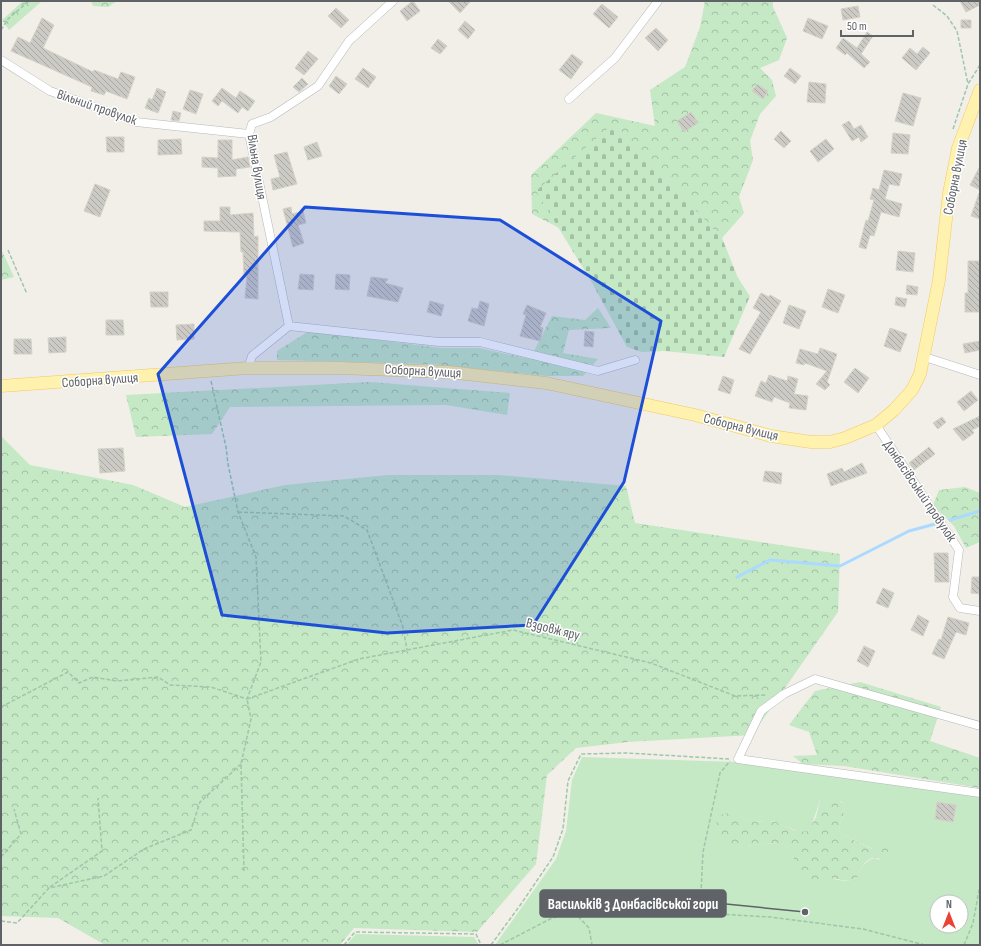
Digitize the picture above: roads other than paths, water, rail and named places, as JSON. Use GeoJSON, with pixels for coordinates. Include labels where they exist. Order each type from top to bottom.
{"type":"FeatureCollection","features":[{"type":"Feature","properties":{"kind":"main road","name":"Соборна вулиця"},"geometry":{"type":"LineString","coordinates":[[1,386],[248,368],[339,368],[449,372],[546,383],[695,415],[771,436],[811,442],[830,442],[846,438],[876,425],[894,410],[912,390],[920,374],[925,357],[939,280],[949,193],[958,148],[980,90]]}},
{"type":"Feature","properties":{"kind":"street","name":"Вільна вулиця"},"geometry":{"type":"LineString","coordinates":[[289,326],[249,134],[252,124],[271,117],[318,86],[349,41],[393,1]]}},
{"type":"Feature","properties":{"kind":"street"},"geometry":{"type":"LineString","coordinates":[[569,99],[615,58],[658,1]]}},
{"type":"Feature","properties":{"kind":"street","name":"Вільний провулок"},"geometry":{"type":"LineString","coordinates":[[1,60],[50,91],[136,122],[249,134]]}},
{"type":"Feature","properties":{"kind":"street"},"geometry":{"type":"LineString","coordinates":[[248,368],[252,356],[289,326],[381,334],[439,342],[480,342],[598,372],[635,360]]}},
{"type":"Feature","properties":{"kind":"street"},"geometry":{"type":"LineString","coordinates":[[925,357],[980,375]]}},
{"type":"Feature","properties":{"kind":"street","name":"Донбасівський провулок"},"geometry":{"type":"LineString","coordinates":[[876,425],[959,550],[953,597],[960,608],[980,611]]}},
{"type":"Feature","properties":{"kind":"street"},"geometry":{"type":"LineString","coordinates":[[980,726],[815,679],[784,694],[761,711],[738,759],[980,793]]}},
{"type":"Feature","properties":{"kind":"waterway"},"geometry":{"type":"LineString","coordinates":[[950,520],[980,511]]}},
{"type":"Feature","properties":{"kind":"waterway"},"geometry":{"type":"LineString","coordinates":[[737,577],[770,560],[840,566],[909,531],[935,524]]}},
{"type":"Feature","properties":{"kind":"place","name":"Васильків з Донбасівської гори"},"geometry":{"type":"Point","coordinates":[805,912]}}]}
